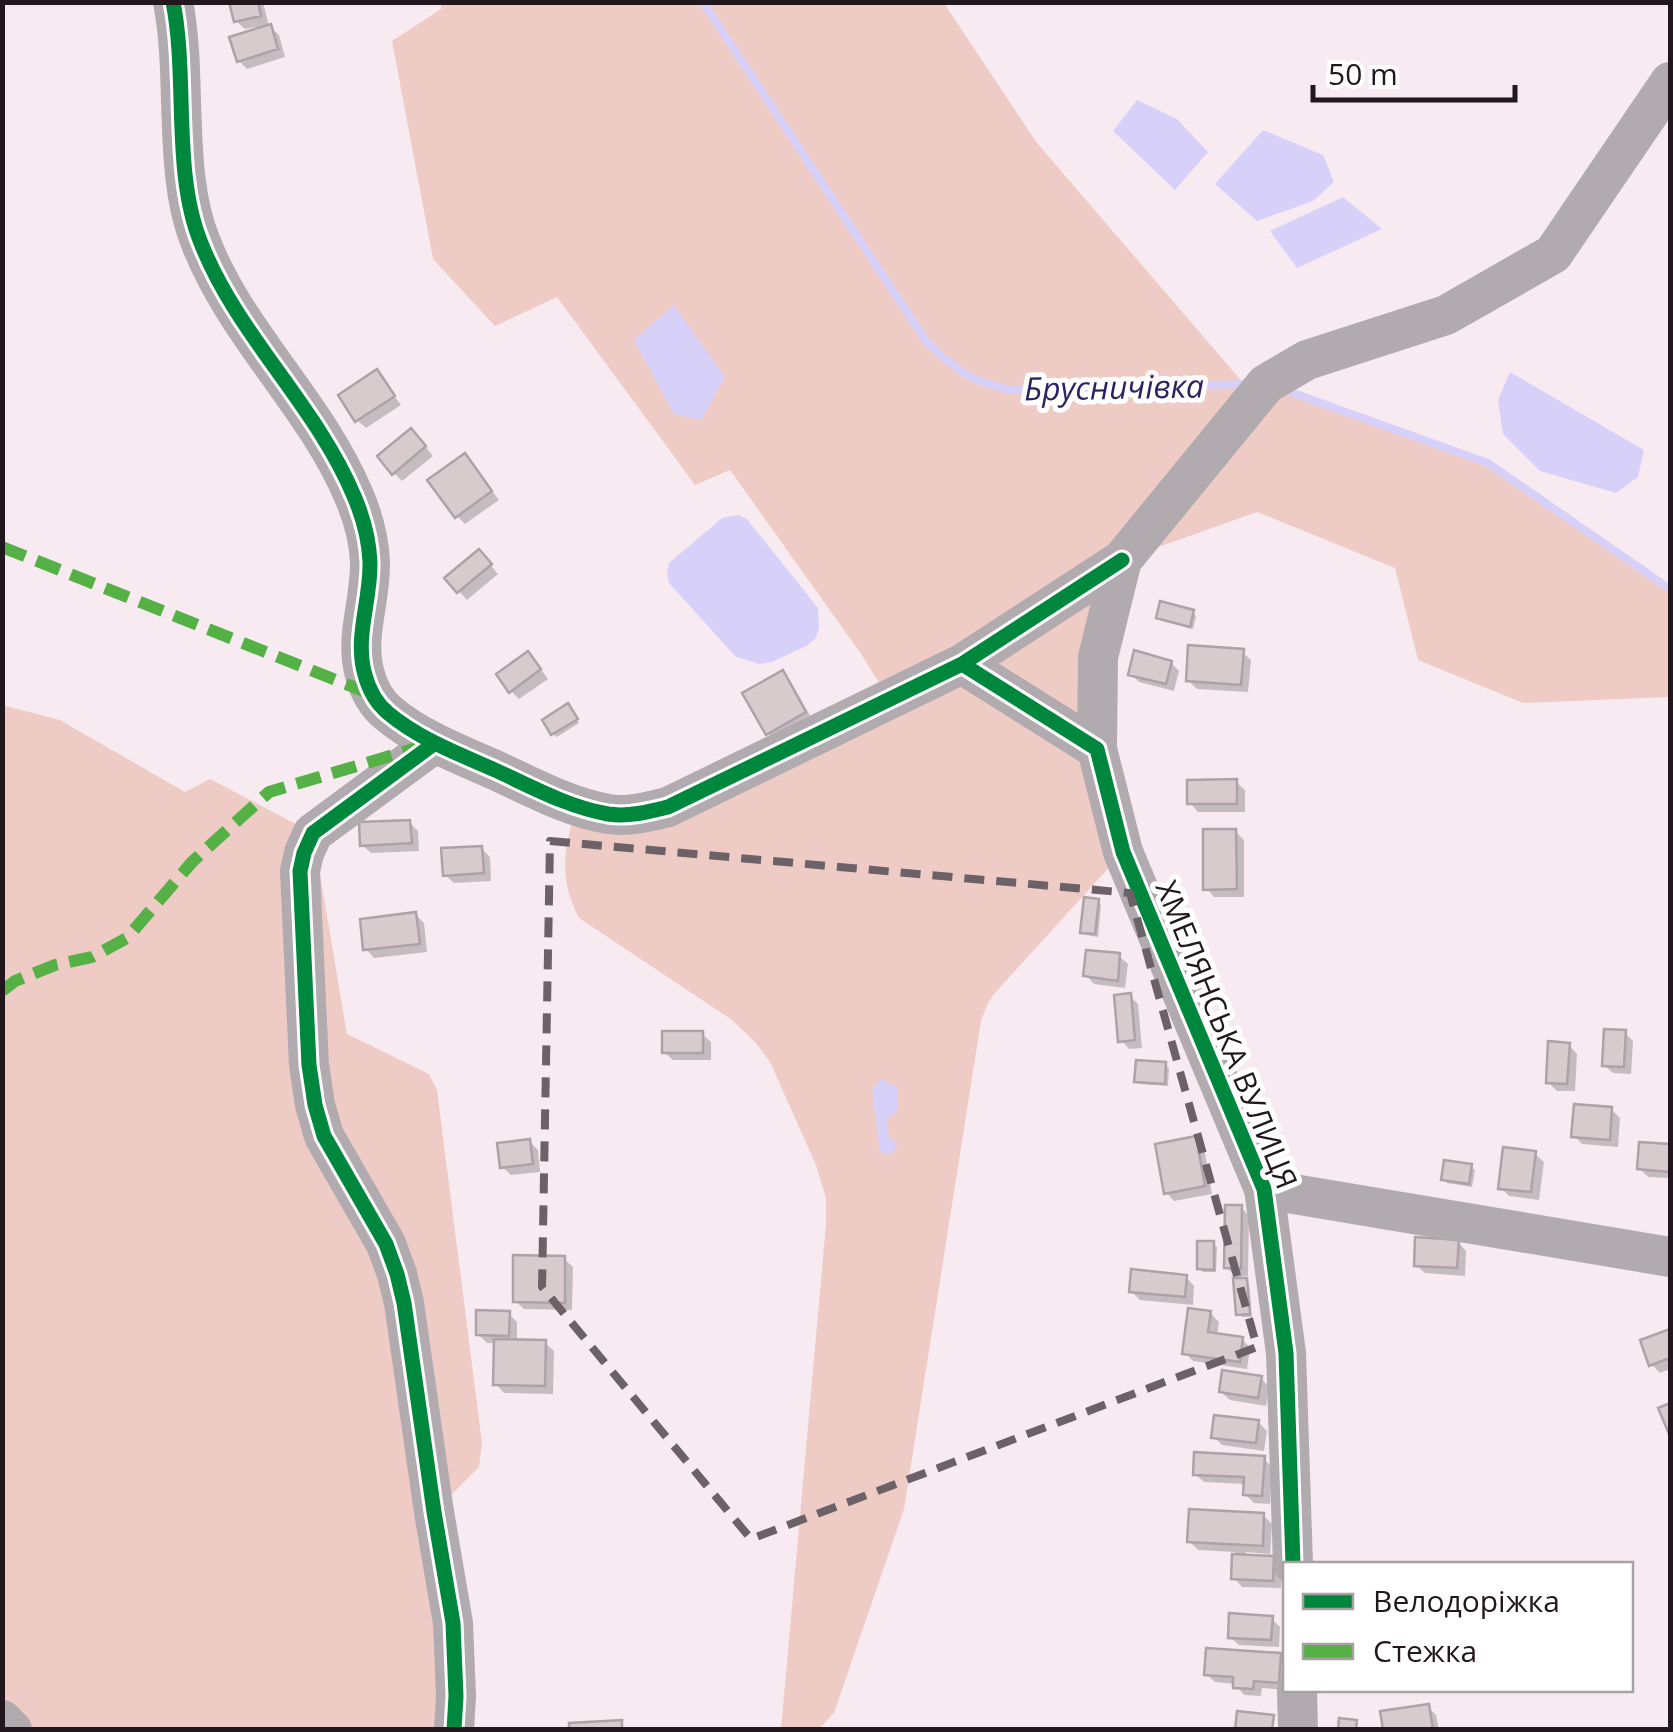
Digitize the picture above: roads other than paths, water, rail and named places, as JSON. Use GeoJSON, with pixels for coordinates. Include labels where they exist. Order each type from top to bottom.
{"type":"FeatureCollection","features":[{"type":"Feature","properties":{"kind":"street"},"geometry":{"type":"LineString","coordinates":[[173,2],[187,184],[199,240],[238,312],[344,473],[365,528],[370,564],[361,652],[371,694],[386,712],[434,743],[576,808],[613,815],[668,807],[962,664],[1122,560],[1266,384],[1307,360],[1446,315],[1553,254],[1670,82]]}},
{"type":"Feature","properties":{"kind":"street","name":"ХМЕЛЯНСЬКА ВУЛИЦЯ"},"geometry":{"type":"LineString","coordinates":[[1122,560],[1098,657],[1097,749],[1123,852],[1264,1189],[1286,1354],[1293,1562]]}},
{"type":"Feature","properties":{"kind":"street"},"geometry":{"type":"LineString","coordinates":[[962,664],[1097,749]]}},
{"type":"Feature","properties":{"kind":"street"},"geometry":{"type":"LineString","coordinates":[[434,743],[313,833],[300,871],[309,1065],[315,1104],[324,1136],[386,1244],[398,1274],[453,1623],[454,1730]]}},
{"type":"Feature","properties":{"kind":"street"},"geometry":{"type":"LineString","coordinates":[[1264,1189],[1670,1257]]}},
{"type":"Feature","properties":{"kind":"street"},"geometry":{"type":"LineString","coordinates":[[1297,1692],[1298,1730]]}},
{"type":"Feature","properties":{"kind":"street"},"geometry":{"type":"LineString","coordinates":[[2,1720],[12,1730]]}},
{"type":"Feature","properties":{"kind":"waterway","name":"Брусничівка"},"geometry":{"type":"LineString","coordinates":[[703,2],[926,341],[955,367],[973,378],[1010,390],[1249,384]]}},
{"type":"Feature","properties":{"kind":"waterway","name":"Брусничівка"},"geometry":{"type":"LineString","coordinates":[[1282,389],[1488,463],[1670,589]]}}]}
